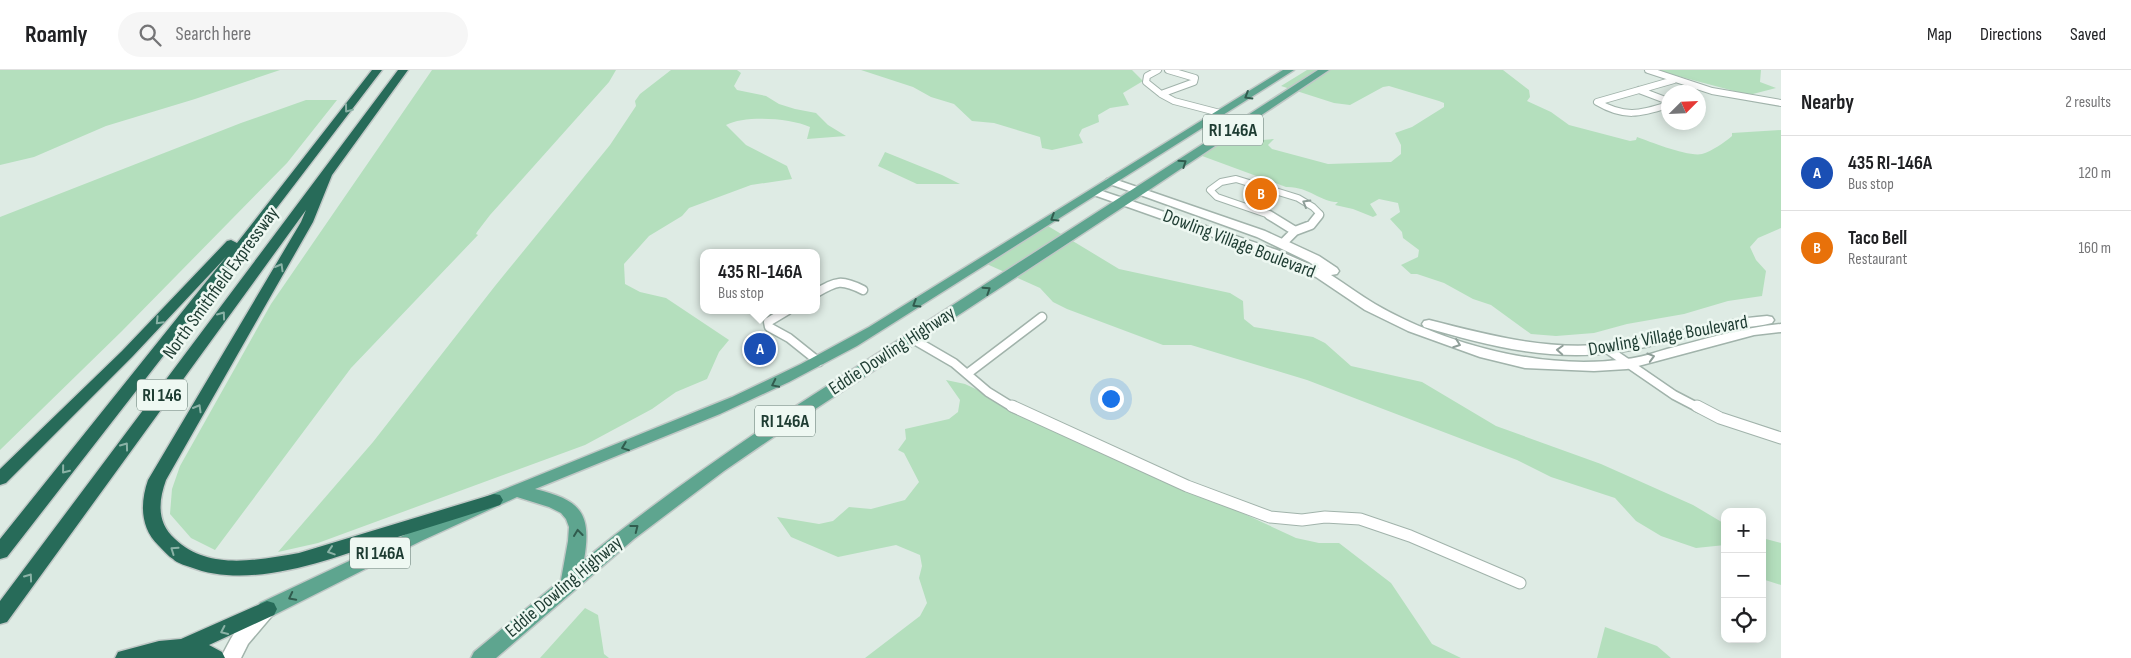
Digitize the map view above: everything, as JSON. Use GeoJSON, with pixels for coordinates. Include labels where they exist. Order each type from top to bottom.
{"type":"FeatureCollection","features":[{"type":"Feature","properties":{"kind":"highway","name":"North Smithfield Expressway"},"geometry":{"type":"LineString","coordinates":[[0,552],[378,70]]}},
{"type":"Feature","properties":{"kind":"highway","name":"North Smithfield Expressway"},"geometry":{"type":"LineString","coordinates":[[0,616],[402,70]]}},
{"type":"Feature","properties":{"kind":"highway"},"geometry":{"type":"LineString","coordinates":[[326,175],[307,222],[157,480],[150,505],[151,516],[158,534],[175,552],[196,563],[224,567],[266,566],[315,556],[494,500]]}},
{"type":"Feature","properties":{"kind":"highway"},"geometry":{"type":"LineString","coordinates":[[0,479],[127,354],[290,184]]}},
{"type":"Feature","properties":{"kind":"highway","name":"RI 146A"},"geometry":{"type":"LineString","coordinates":[[161,658],[267,609]]}},
{"type":"Feature","properties":{"kind":"highway"},"geometry":{"type":"LineString","coordinates":[[125,658],[155,650],[186,648],[202,651],[215,658]]}},
{"type":"Feature","properties":{"kind":"main road","name":"Eddie Dowling Highway"},"geometry":{"type":"LineString","coordinates":[[494,500],[697,418],[764,389],[819,362],[874,330],[1289,70]]}},
{"type":"Feature","properties":{"kind":"main road","name":"Eddie Dowling Highway"},"geometry":{"type":"LineString","coordinates":[[481,658],[570,581],[649,518],[718,467],[911,338],[1142,190],[1324,70]]}},
{"type":"Feature","properties":{"kind":"main road"},"geometry":{"type":"LineString","coordinates":[[516,491],[554,500],[568,506],[572,512],[578,529],[579,542],[570,581]]}},
{"type":"Feature","properties":{"kind":"main road","name":"RI 146A"},"geometry":{"type":"LineString","coordinates":[[267,609],[369,558],[494,500]]}},
{"type":"Feature","properties":{"kind":"street","name":"Dowling Village Boulevard"},"geometry":{"type":"LineString","coordinates":[[1111,180],[1260,234],[1277,249],[1321,274],[1370,307],[1413,328],[1485,354],[1525,363],[1563,366],[1627,364],[1753,331],[1781,328]]}},
{"type":"Feature","properties":{"kind":"street","name":"Dowling Village Boulevard"},"geometry":{"type":"LineString","coordinates":[[1095,192],[1314,259],[1380,301],[1418,320],[1483,340],[1528,349],[1567,351],[1607,349],[1736,322],[1781,320]]}},
{"type":"Feature","properties":{"kind":"street"},"geometry":{"type":"LineString","coordinates":[[231,658],[241,638],[267,609]]}},
{"type":"Feature","properties":{"kind":"lane"},"geometry":{"type":"LineString","coordinates":[[1158,70],[1147,76],[1146,82],[1161,94],[1174,101],[1220,113]]}},
{"type":"Feature","properties":{"kind":"lane"},"geometry":{"type":"LineString","coordinates":[[1161,94],[1194,82],[1195,78],[1168,70]]}},
{"type":"Feature","properties":{"kind":"lane"},"geometry":{"type":"LineString","coordinates":[[1648,70],[1712,91],[1781,103]]}},
{"type":"Feature","properties":{"kind":"lane"},"geometry":{"type":"LineString","coordinates":[[1661,108],[1637,116],[1598,102],[1674,80]]}},
{"type":"Feature","properties":{"kind":"lane"},"geometry":{"type":"LineString","coordinates":[[1638,90],[1661,98]]}},
{"type":"Feature","properties":{"kind":"lane"},"geometry":{"type":"LineString","coordinates":[[1706,93],[1712,91]]}},
{"type":"Feature","properties":{"kind":"lane"},"geometry":{"type":"LineString","coordinates":[[1277,249],[1295,231],[1311,225],[1320,214],[1313,207],[1298,198],[1236,179],[1221,182],[1210,190],[1217,197],[1279,220],[1295,231]]}},
{"type":"Feature","properties":{"kind":"lane"},"geometry":{"type":"LineString","coordinates":[[820,291],[836,281],[844,280],[863,290]]}},
{"type":"Feature","properties":{"kind":"lane"},"geometry":{"type":"LineString","coordinates":[[781,314],[768,322],[769,327],[789,338],[819,362]]}},
{"type":"Feature","properties":{"kind":"lane"},"geometry":{"type":"LineString","coordinates":[[967,374],[1042,317]]}},
{"type":"Feature","properties":{"kind":"lane"},"geometry":{"type":"LineString","coordinates":[[911,338],[954,363],[988,392],[1009,405],[1196,490],[1270,517],[1302,520],[1325,517],[1360,519],[1410,536],[1520,583]]}},
{"type":"Feature","properties":{"kind":"lane"},"geometry":{"type":"LineString","coordinates":[[1607,349],[1674,395],[1720,418],[1781,438]]}},
{"type":"Feature","properties":{"kind":"green space"},"geometry":{"type":"Polygon","coordinates":[[[0,70],[280,70],[195,99],[106,126],[34,157],[0,165],[0,70]]]}},
{"type":"Feature","properties":{"kind":"green space"},"geometry":{"type":"Polygon","coordinates":[[[432,70],[616,70],[609,82],[490,215],[477,232],[476,234],[478,235],[351,368],[215,550],[191,538],[170,514],[172,489],[180,466],[271,304],[432,70]]]}},
{"type":"Feature","properties":{"kind":"green space"},"geometry":{"type":"Polygon","coordinates":[[[671,70],[737,70],[741,73],[734,86],[737,90],[766,96],[779,104],[816,113],[828,125],[846,136],[807,139],[810,127],[791,121],[756,119],[726,125],[746,145],[787,166],[792,179],[751,185],[689,208],[682,216],[649,236],[624,264],[625,284],[640,292],[666,298],[729,340],[719,352],[707,379],[676,392],[652,409],[585,445],[318,543],[278,552],[373,442],[495,286],[610,145],[636,106],[635,101],[640,94],[671,70]]]}},
{"type":"Feature","properties":{"kind":"green space"},"geometry":{"type":"Polygon","coordinates":[[[861,70],[1132,70],[1143,81],[1123,93],[1129,105],[1110,108],[1098,115],[1099,122],[1082,129],[1079,135],[1083,143],[1052,150],[1042,148],[1040,137],[994,123],[972,121],[954,104],[931,97],[913,87],[861,70]]]}},
{"type":"Feature","properties":{"kind":"green space"},"geometry":{"type":"Polygon","coordinates":[[[1307,70],[1503,70],[1529,90],[1530,97],[1527,101],[1551,112],[1569,125],[1630,141],[1636,140],[1637,137],[1688,153],[1706,153],[1732,136],[1732,133],[1781,130],[1781,228],[1758,238],[1750,247],[1756,260],[1766,271],[1762,296],[1728,301],[1684,314],[1627,324],[1594,333],[1556,336],[1531,334],[1491,305],[1473,299],[1444,283],[1417,274],[1411,274],[1401,265],[1418,257],[1419,250],[1403,238],[1402,232],[1390,219],[1400,212],[1398,203],[1379,199],[1370,204],[1377,215],[1373,217],[1353,209],[1335,205],[1338,202],[1325,200],[1301,189],[1286,187],[1194,153],[1231,131],[1262,140],[1274,139],[1268,145],[1272,149],[1328,164],[1391,162],[1401,154],[1401,145],[1395,133],[1412,127],[1444,107],[1444,103],[1439,101],[1389,86],[1383,87],[1350,105],[1334,103],[1281,86],[1307,70]]]}},
{"type":"Feature","properties":{"kind":"green space"},"geometry":{"type":"Polygon","coordinates":[[[1655,70],[1761,70],[1760,82],[1776,88],[1749,95],[1655,70]]]}},
{"type":"Feature","properties":{"kind":"green space"},"geometry":{"type":"Polygon","coordinates":[[[306,100],[337,100],[287,163],[122,331],[0,450],[0,217],[241,123],[306,100]]]}},
{"type":"Feature","properties":{"kind":"green space"},"geometry":{"type":"Polygon","coordinates":[[[885,152],[960,184],[917,184],[878,166],[885,152]]]}},
{"type":"Feature","properties":{"kind":"green space"},"geometry":{"type":"Polygon","coordinates":[[[1043,223],[1119,269],[1230,293],[1243,301],[1244,319],[1254,327],[1313,337],[1325,343],[1351,366],[1422,382],[1496,426],[1601,464],[1693,505],[1721,522],[1721,545],[1696,548],[1661,536],[1636,521],[1615,498],[1551,477],[1517,460],[1307,380],[1191,345],[1163,345],[1067,309],[1053,302],[1040,288],[980,261],[1043,223]]]}},
{"type":"Feature","properties":{"kind":"green space"},"geometry":{"type":"Polygon","coordinates":[[[946,380],[965,384],[1296,538],[1319,543],[1339,543],[1391,583],[1432,644],[1461,658],[865,658],[920,616],[927,603],[919,578],[922,566],[920,555],[896,545],[838,557],[791,537],[777,517],[819,524],[833,521],[849,507],[871,509],[905,500],[919,482],[904,453],[898,450],[906,439],[905,429],[949,419],[958,412],[960,400],[946,380]]]}},
{"type":"Feature","properties":{"kind":"green space"},"geometry":{"type":"Polygon","coordinates":[[[1766,539],[1781,543],[1781,585],[1766,580],[1766,539]]]}},
{"type":"Feature","properties":{"kind":"green space"},"geometry":{"type":"Polygon","coordinates":[[[585,608],[598,615],[604,654],[609,658],[540,658],[585,608]]]}},
{"type":"Feature","properties":{"kind":"green space"},"geometry":{"type":"Polygon","coordinates":[[[1605,627],[1657,646],[1671,658],[1597,658],[1605,627]]]}},
{"type":"Feature","properties":{"kind":"place","name":"Taco Bell"},"geometry":{"type":"Point","coordinates":[1261,194]}},
{"type":"Feature","properties":{"kind":"place","name":"435 RI-146A"},"geometry":{"type":"Point","coordinates":[760,349]}}]}
